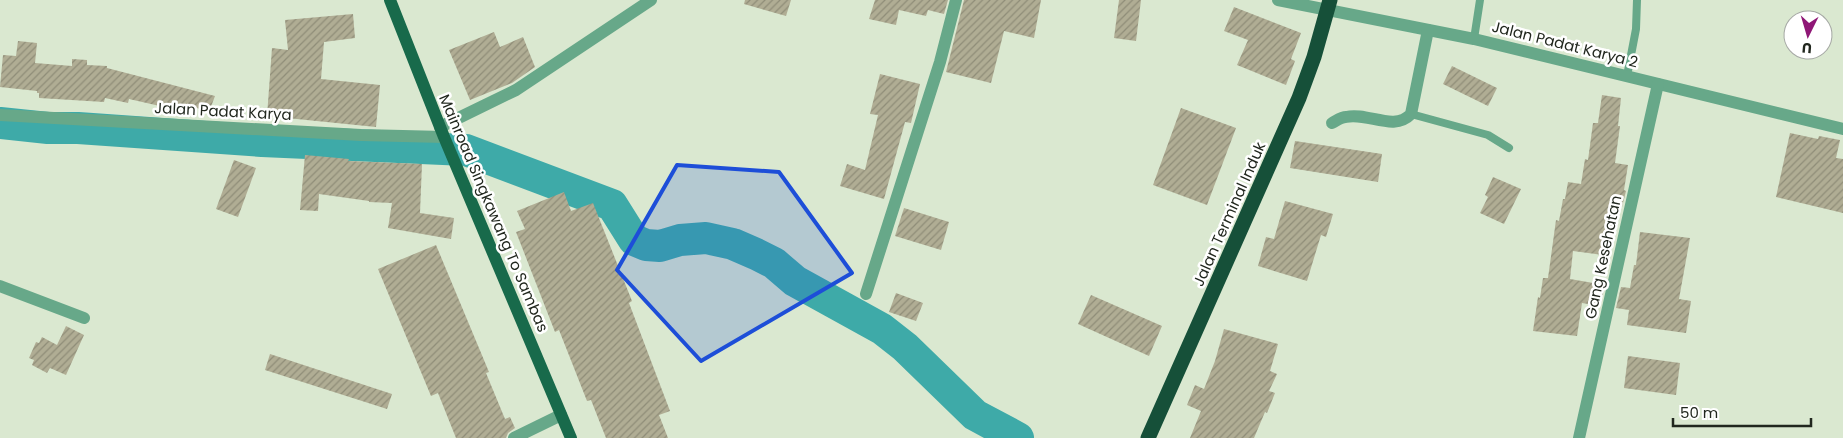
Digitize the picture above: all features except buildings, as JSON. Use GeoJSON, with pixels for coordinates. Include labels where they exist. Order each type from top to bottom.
{"type":"FeatureCollection","features":[{"type":"Feature","properties":{"kind":"highway","name":"Jalan Terminal Induk"},"geometry":{"type":"LineString","coordinates":[[1148,438],[1299,98],[1314,57],[1329,5]]}},
{"type":"Feature","properties":{"kind":"main road","name":"Mainroad Singkawang To Sambas"},"geometry":{"type":"LineString","coordinates":[[390,0],[453,159],[571,438]]}},
{"type":"Feature","properties":{"kind":"street"},"geometry":{"type":"LineString","coordinates":[[442,132],[516,90],[651,0]]}},
{"type":"Feature","properties":{"kind":"street"},"geometry":{"type":"LineString","coordinates":[[866,294],[940,62],[956,0]]}},
{"type":"Feature","properties":{"kind":"street","name":"Jalan Padat Karya 2"},"geometry":{"type":"LineString","coordinates":[[1278,0],[1329,5],[1842,127]]}},
{"type":"Feature","properties":{"kind":"street"},"geometry":{"type":"LineString","coordinates":[[1332,123],[1346,116],[1396,123],[1406,120],[1411,114],[1428,30]]}},
{"type":"Feature","properties":{"kind":"street","name":"Gang Kesehatan"},"geometry":{"type":"LineString","coordinates":[[1579,438],[1658,84]]}},
{"type":"Feature","properties":{"kind":"street","name":"Jalan Padat Karya"},"geometry":{"type":"LineString","coordinates":[[0,115],[361,135],[442,132]]}},
{"type":"Feature","properties":{"kind":"street"},"geometry":{"type":"LineString","coordinates":[[0,286],[84,318]]}},
{"type":"Feature","properties":{"kind":"street"},"geometry":{"type":"LineString","coordinates":[[514,438],[561,415]]}},
{"type":"Feature","properties":{"kind":"lane"},"geometry":{"type":"LineString","coordinates":[[1474,39],[1480,0]]}},
{"type":"Feature","properties":{"kind":"lane"},"geometry":{"type":"LineString","coordinates":[[1627,76],[1636,29],[1637,0]]}},
{"type":"Feature","properties":{"kind":"lane"},"geometry":{"type":"LineString","coordinates":[[1411,114],[1488,135],[1509,148]]}},
{"type":"Feature","properties":{"kind":"highlighted area"},"geometry":{"type":"Polygon","coordinates":[[[677,165],[779,172],[852,273],[701,361],[617,270],[677,165]]]}},
{"type":"Feature","properties":{"kind":"waterway"},"geometry":{"type":"LineString","coordinates":[[0,123],[48,128],[78,128],[262,141],[466,150],[612,205],[634,240],[646,245],[660,246],[680,240],[706,238],[733,244],[774,263],[795,281],[882,329],[905,347],[975,415],[1018,438]]}}]}
